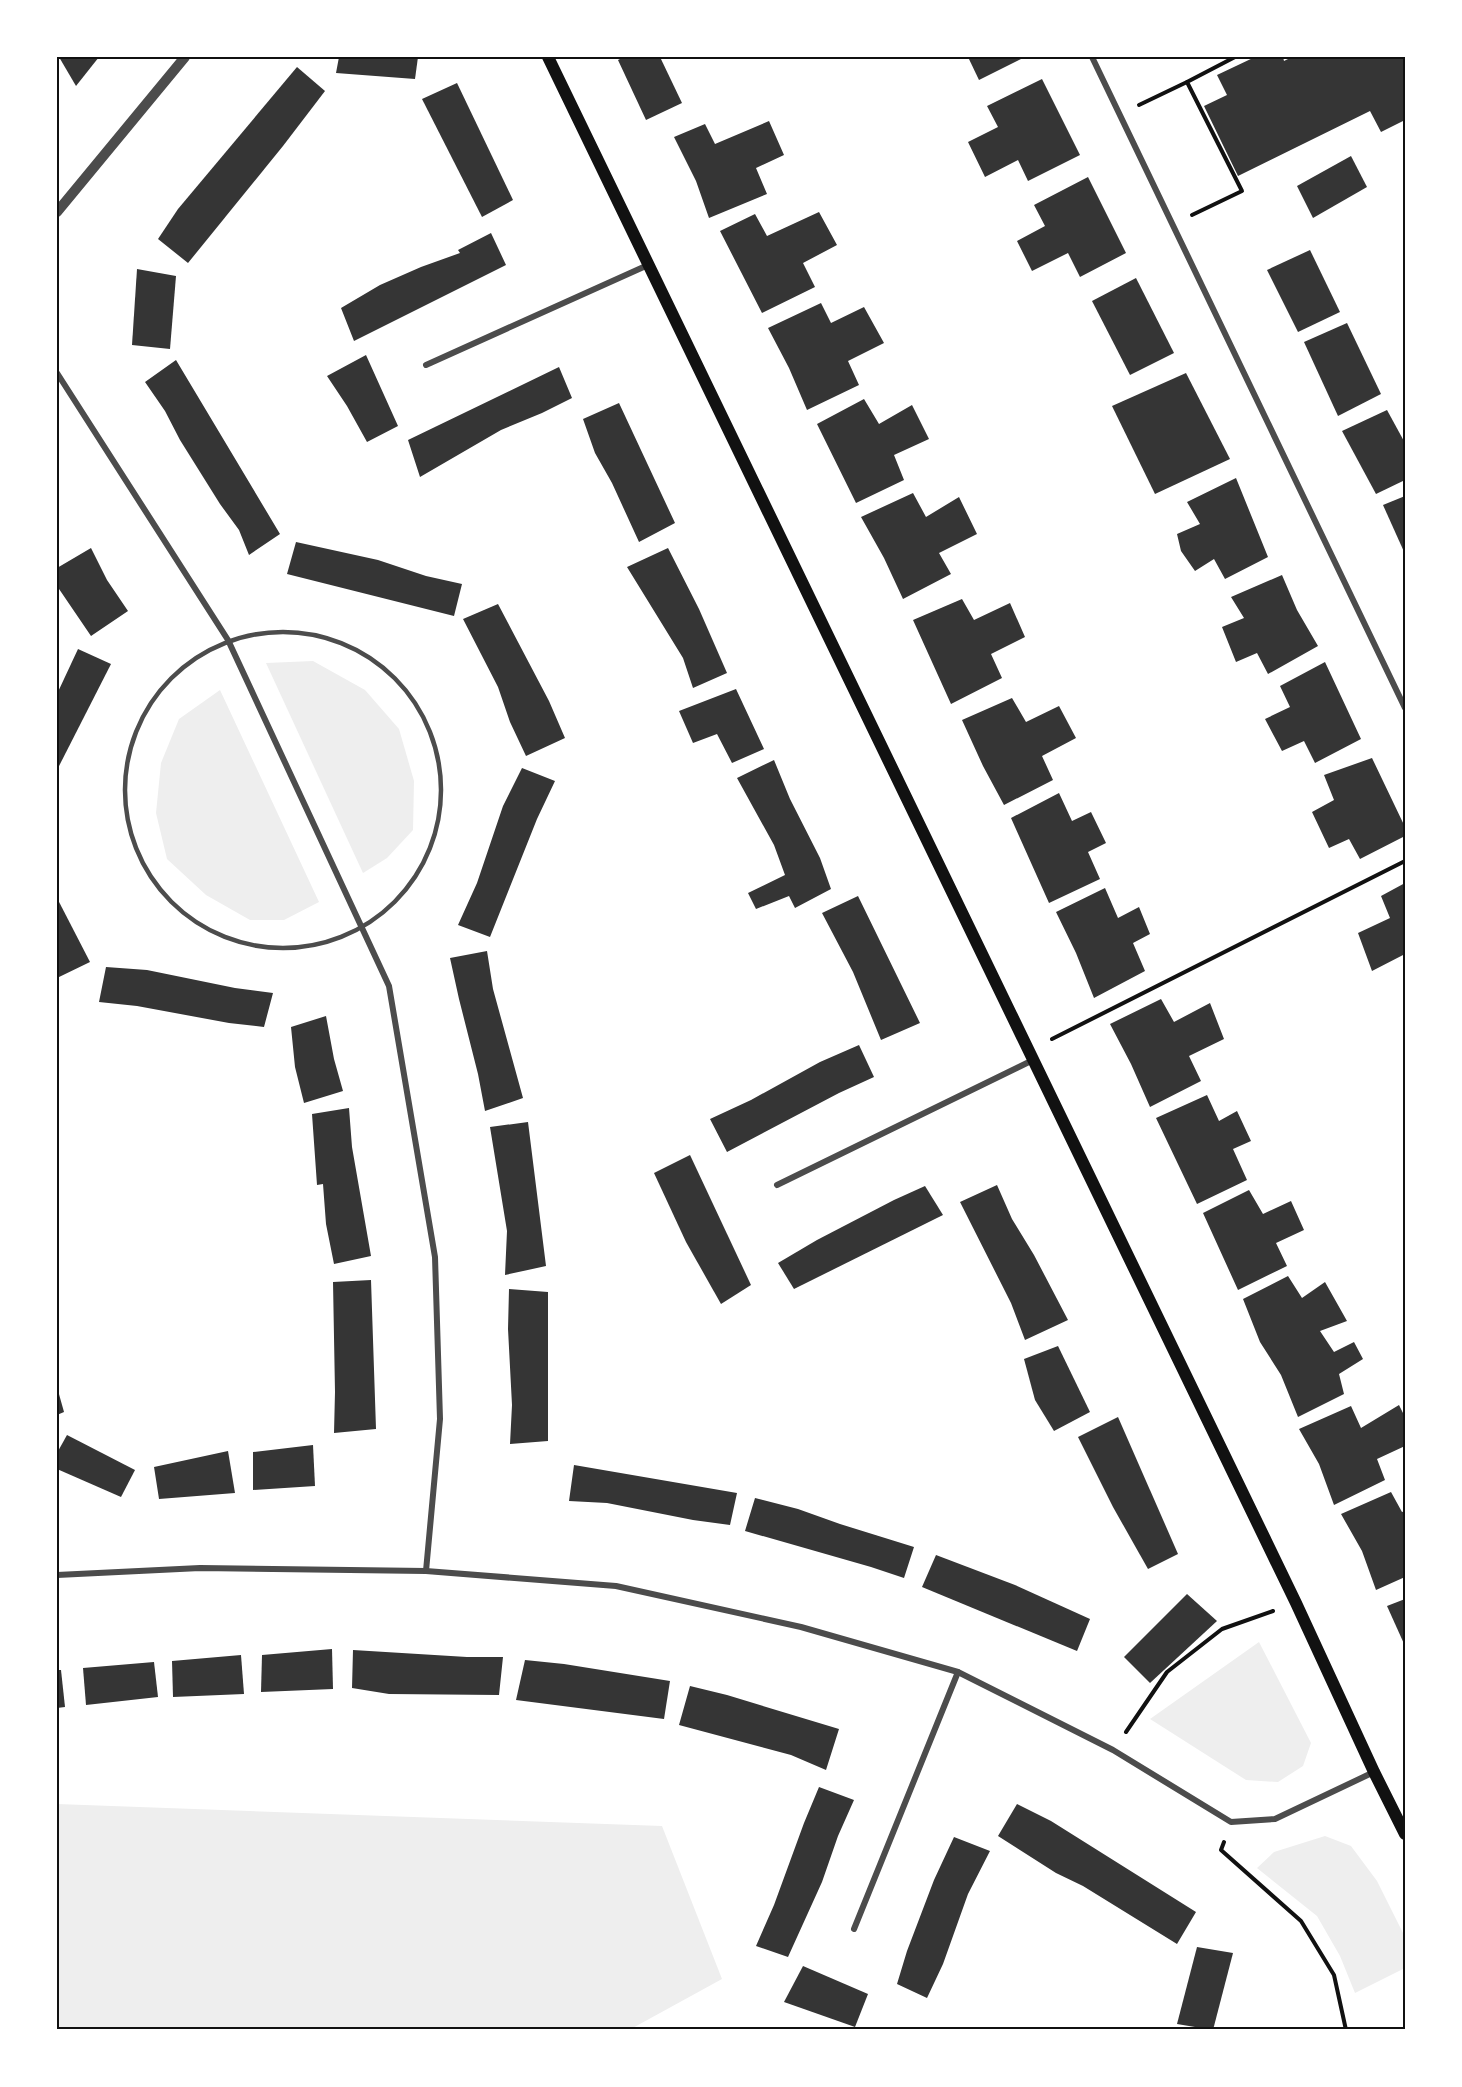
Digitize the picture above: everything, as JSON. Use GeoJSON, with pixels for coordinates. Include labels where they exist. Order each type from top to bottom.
{"type":"FeatureCollection","features":[{"type":"Feature","properties":{"kind":"main road"},"geometry":{"type":"LineString","coordinates":[[548,57],[1296,1603],[1374,1773],[1405,1834]]}},
{"type":"Feature","properties":{"kind":"street"},"geometry":{"type":"LineString","coordinates":[[57,212],[185,57]]}},
{"type":"Feature","properties":{"kind":"street"},"geometry":{"type":"LineString","coordinates":[[1092,57],[1405,708]]}},
{"type":"Feature","properties":{"kind":"street"},"geometry":{"type":"LineString","coordinates":[[426,364],[648,264]]}},
{"type":"Feature","properties":{"kind":"street"},"geometry":{"type":"LineString","coordinates":[[57,373],[228,640],[389,986],[435,1257],[440,1419],[426,1571]]}},
{"type":"Feature","properties":{"kind":"street"},"geometry":{"type":"LineString","coordinates":[[777,1185],[1030,1055]]}},
{"type":"Feature","properties":{"kind":"street"},"geometry":{"type":"LineString","coordinates":[[57,1575],[200,1568],[426,1571],[616,1586],[801,1627],[958,1672],[1113,1750],[1231,1822],[1275,1819],[1374,1773]]}},
{"type":"Feature","properties":{"kind":"street"},"geometry":{"type":"LineString","coordinates":[[854,1929],[958,1672]]}},
{"type":"Feature","properties":{"kind":"lane"},"geometry":{"type":"LineString","coordinates":[[280,631],[332,638],[379,662],[415,699],[437,747],[443,800],[430,850],[403,896],[362,929],[313,947],[260,948],[211,933],[168,901],[139,858],[124,807],[128,755],[148,706],[182,667],[228,640],[280,631]]}},
{"type":"Feature","properties":{"kind":"path"},"geometry":{"type":"LineString","coordinates":[[1120,114],[1235,57]]}},
{"type":"Feature","properties":{"kind":"path"},"geometry":{"type":"LineString","coordinates":[[1172,225],[1242,191],[1187,82]]}},
{"type":"Feature","properties":{"kind":"path"},"geometry":{"type":"LineString","coordinates":[[1030,1055],[1405,861]]}},
{"type":"Feature","properties":{"kind":"path"},"geometry":{"type":"LineString","coordinates":[[1113,1750],[1167,1672],[1222,1629],[1296,1603]]}},
{"type":"Feature","properties":{"kind":"path"},"geometry":{"type":"LineString","coordinates":[[1231,1822],[1221,1850],[1301,1921],[1334,1975],[1346,2030]]}},
{"type":"Feature","properties":{"kind":"shaded area"},"geometry":{"type":"Polygon","coordinates":[[[313,661],[365,690],[399,729],[414,781],[413,830],[387,858],[363,873],[266,663],[313,661]]]}},
{"type":"Feature","properties":{"kind":"shaded area"},"geometry":{"type":"Polygon","coordinates":[[[220,690],[319,902],[284,920],[250,920],[206,895],[167,859],[156,813],[161,763],[179,719],[220,690]]]}},
{"type":"Feature","properties":{"kind":"shaded area"},"geometry":{"type":"Polygon","coordinates":[[[1259,1642],[1311,1743],[1303,1766],[1278,1782],[1246,1780],[1150,1719],[1259,1642]]]}},
{"type":"Feature","properties":{"kind":"shaded area"},"geometry":{"type":"Polygon","coordinates":[[[57,1804],[662,1826],[722,1979],[629,2030],[57,2030],[57,1804]]]}},
{"type":"Feature","properties":{"kind":"shaded area"},"geometry":{"type":"Polygon","coordinates":[[[1325,1836],[1351,1846],[1377,1881],[1405,1937],[1403,1969],[1355,1993],[1340,1956],[1317,1916],[1257,1868],[1274,1852],[1325,1836]]]}},
{"type":"Feature","properties":{"kind":"building"},"geometry":{"type":"Polygon","coordinates":[[[59,57],[99,57],[76,86],[59,57]]]}},
{"type":"Feature","properties":{"kind":"building"},"geometry":{"type":"Polygon","coordinates":[[[339,57],[418,57],[415,79],[336,73],[339,57]]]}},
{"type":"Feature","properties":{"kind":"building"},"geometry":{"type":"Polygon","coordinates":[[[624,57],[660,57],[682,103],[646,120],[618,60],[624,57]]]}},
{"type":"Feature","properties":{"kind":"building"},"geometry":{"type":"Polygon","coordinates":[[[968,57],[1025,57],[979,80],[968,57]]]}},
{"type":"Feature","properties":{"kind":"building"},"geometry":{"type":"Polygon","coordinates":[[[1255,57],[1283,57],[1284,61],[1292,57],[1405,57],[1405,120],[1381,132],[1370,111],[1238,176],[1204,106],[1227,95],[1217,75],[1255,57]]]}},
{"type":"Feature","properties":{"kind":"building"},"geometry":{"type":"Polygon","coordinates":[[[297,67],[325,91],[188,263],[158,239],[178,209],[297,67]]]}},
{"type":"Feature","properties":{"kind":"building"},"geometry":{"type":"Polygon","coordinates":[[[1042,79],[1080,155],[1028,181],[1018,160],[985,177],[968,142],[998,127],[987,106],[1042,79]]]}},
{"type":"Feature","properties":{"kind":"building"},"geometry":{"type":"Polygon","coordinates":[[[457,83],[513,200],[482,217],[422,99],[457,83]]]}},
{"type":"Feature","properties":{"kind":"building"},"geometry":{"type":"Polygon","coordinates":[[[769,121],[784,155],[756,168],[767,194],[709,218],[696,181],[674,137],[705,124],[715,144],[769,121]]]}},
{"type":"Feature","properties":{"kind":"building"},"geometry":{"type":"Polygon","coordinates":[[[1351,156],[1367,187],[1313,218],[1297,186],[1351,156]]]}},
{"type":"Feature","properties":{"kind":"building"},"geometry":{"type":"Polygon","coordinates":[[[1088,177],[1126,253],[1080,277],[1068,253],[1032,271],[1017,241],[1045,226],[1034,205],[1088,177]]]}},
{"type":"Feature","properties":{"kind":"building"},"geometry":{"type":"Polygon","coordinates":[[[819,212],[837,245],[803,263],[815,287],[762,313],[720,231],[755,214],[767,236],[819,212]]]}},
{"type":"Feature","properties":{"kind":"building"},"geometry":{"type":"Polygon","coordinates":[[[491,233],[506,265],[354,341],[341,308],[380,285],[460,253],[458,250],[491,233]]]}},
{"type":"Feature","properties":{"kind":"building"},"geometry":{"type":"Polygon","coordinates":[[[1310,250],[1340,312],[1298,332],[1267,270],[1310,250]]]}},
{"type":"Feature","properties":{"kind":"building"},"geometry":{"type":"Polygon","coordinates":[[[137,269],[176,276],[170,349],[132,345],[137,269]]]}},
{"type":"Feature","properties":{"kind":"building"},"geometry":{"type":"Polygon","coordinates":[[[1136,278],[1174,353],[1130,375],[1092,301],[1136,278]]]}},
{"type":"Feature","properties":{"kind":"building"},"geometry":{"type":"Polygon","coordinates":[[[821,303],[831,323],[864,307],[884,343],[848,361],[859,385],[807,410],[768,328],[821,303]]]}},
{"type":"Feature","properties":{"kind":"building"},"geometry":{"type":"Polygon","coordinates":[[[1347,323],[1381,394],[1338,416],[1304,342],[1347,323]]]}},
{"type":"Feature","properties":{"kind":"building"},"geometry":{"type":"Polygon","coordinates":[[[366,355],[398,426],[367,442],[327,376],[366,355]]]}},
{"type":"Feature","properties":{"kind":"building"},"geometry":{"type":"Polygon","coordinates":[[[176,360],[280,534],[249,555],[239,530],[220,504],[180,440],[165,411],[145,382],[176,360]]]}},
{"type":"Feature","properties":{"kind":"building"},"geometry":{"type":"Polygon","coordinates":[[[559,367],[572,398],[501,430],[420,477],[408,440],[559,367]]]}},
{"type":"Feature","properties":{"kind":"building"},"geometry":{"type":"Polygon","coordinates":[[[1186,373],[1230,459],[1155,494],[1112,406],[1186,373]]]}},
{"type":"Feature","properties":{"kind":"building"},"geometry":{"type":"Polygon","coordinates":[[[864,399],[879,424],[912,405],[929,439],[894,455],[904,480],[856,503],[817,424],[864,399]]]}},
{"type":"Feature","properties":{"kind":"building"},"geometry":{"type":"Polygon","coordinates":[[[619,403],[675,523],[639,542],[612,483],[595,453],[583,419],[619,403]]]}},
{"type":"Feature","properties":{"kind":"building"},"geometry":{"type":"Polygon","coordinates":[[[1387,410],[1405,443],[1405,480],[1376,494],[1342,431],[1387,410]]]}},
{"type":"Feature","properties":{"kind":"building"},"geometry":{"type":"Polygon","coordinates":[[[1236,478],[1268,557],[1225,579],[1214,559],[1195,571],[1181,551],[1177,534],[1200,524],[1187,502],[1236,478]]]}},
{"type":"Feature","properties":{"kind":"building"},"geometry":{"type":"Polygon","coordinates":[[[913,493],[926,517],[959,497],[977,534],[939,553],[951,574],[903,599],[861,517],[913,493]]]}},
{"type":"Feature","properties":{"kind":"building"},"geometry":{"type":"Polygon","coordinates":[[[1405,496],[1405,554],[1383,505],[1405,496]]]}},
{"type":"Feature","properties":{"kind":"building"},"geometry":{"type":"Polygon","coordinates":[[[296,542],[378,560],[426,576],[462,584],[454,616],[287,574],[296,542]]]}},
{"type":"Feature","properties":{"kind":"building"},"geometry":{"type":"Polygon","coordinates":[[[91,548],[107,580],[128,611],[91,636],[57,586],[57,568],[91,548]]]}},
{"type":"Feature","properties":{"kind":"building"},"geometry":{"type":"Polygon","coordinates":[[[668,548],[699,609],[727,673],[693,688],[683,658],[627,567],[668,548]]]}},
{"type":"Feature","properties":{"kind":"building"},"geometry":{"type":"Polygon","coordinates":[[[1282,575],[1297,610],[1318,646],[1268,674],[1257,653],[1236,662],[1222,627],[1244,618],[1231,597],[1282,575]]]}},
{"type":"Feature","properties":{"kind":"building"},"geometry":{"type":"Polygon","coordinates":[[[962,599],[974,620],[1010,603],[1025,637],[991,654],[1002,678],[951,704],[913,620],[962,599]]]}},
{"type":"Feature","properties":{"kind":"building"},"geometry":{"type":"Polygon","coordinates":[[[498,604],[549,701],[565,738],[526,756],[510,722],[498,687],[463,619],[498,604]]]}},
{"type":"Feature","properties":{"kind":"building"},"geometry":{"type":"Polygon","coordinates":[[[78,649],[111,664],[57,770],[57,694],[78,649]]]}},
{"type":"Feature","properties":{"kind":"building"},"geometry":{"type":"Polygon","coordinates":[[[1325,662],[1361,739],[1315,763],[1304,741],[1282,751],[1265,719],[1290,707],[1280,686],[1325,662]]]}},
{"type":"Feature","properties":{"kind":"building"},"geometry":{"type":"Polygon","coordinates":[[[736,689],[764,749],[732,763],[717,734],[693,743],[679,711],[736,689]]]}},
{"type":"Feature","properties":{"kind":"building"},"geometry":{"type":"Polygon","coordinates":[[[1012,698],[1026,722],[1059,706],[1076,738],[1042,756],[1053,780],[1004,805],[962,720],[1012,698]]]}},
{"type":"Feature","properties":{"kind":"building"},"geometry":{"type":"Polygon","coordinates":[[[1372,758],[1405,827],[1405,836],[1360,859],[1349,839],[1329,848],[1312,812],[1334,800],[1324,775],[1372,758]]]}},
{"type":"Feature","properties":{"kind":"building"},"geometry":{"type":"Polygon","coordinates":[[[774,760],[790,799],[820,858],[831,889],[795,908],[789,896],[756,909],[748,893],[785,875],[774,845],[737,778],[774,760]]]}},
{"type":"Feature","properties":{"kind":"building"},"geometry":{"type":"Polygon","coordinates":[[[522,768],[555,781],[537,819],[490,937],[458,925],[477,883],[503,806],[522,768]]]}},
{"type":"Feature","properties":{"kind":"building"},"geometry":{"type":"Polygon","coordinates":[[[1059,793],[1072,821],[1091,812],[1106,843],[1088,852],[1100,879],[1049,903],[1011,818],[1059,793]]]}},
{"type":"Feature","properties":{"kind":"building"},"geometry":{"type":"Polygon","coordinates":[[[1405,883],[1405,954],[1372,971],[1358,933],[1390,918],[1381,896],[1405,883]]]}},
{"type":"Feature","properties":{"kind":"building"},"geometry":{"type":"Polygon","coordinates":[[[1105,888],[1118,918],[1139,907],[1150,934],[1133,943],[1145,971],[1094,998],[1056,912],[1105,888]]]}},
{"type":"Feature","properties":{"kind":"building"},"geometry":{"type":"Polygon","coordinates":[[[858,896],[920,1023],[881,1040],[853,972],[822,913],[858,896]]]}},
{"type":"Feature","properties":{"kind":"building"},"geometry":{"type":"Polygon","coordinates":[[[57,898],[90,962],[57,978],[57,898]]]}},
{"type":"Feature","properties":{"kind":"building"},"geometry":{"type":"Polygon","coordinates":[[[487,951],[493,989],[523,1098],[485,1111],[450,958],[487,951]]]}},
{"type":"Feature","properties":{"kind":"building"},"geometry":{"type":"Polygon","coordinates":[[[106,967],[147,970],[235,988],[273,993],[264,1027],[229,1023],[137,1006],[99,1002],[106,967]]]}},
{"type":"Feature","properties":{"kind":"building"},"geometry":{"type":"Polygon","coordinates":[[[1161,999],[1174,1022],[1210,1003],[1224,1039],[1189,1056],[1201,1081],[1150,1107],[1110,1024],[1161,999]]]}},
{"type":"Feature","properties":{"kind":"building"},"geometry":{"type":"Polygon","coordinates":[[[326,1016],[343,1091],[304,1103],[295,1067],[291,1027],[326,1016]]]}},
{"type":"Feature","properties":{"kind":"building"},"geometry":{"type":"Polygon","coordinates":[[[859,1045],[874,1077],[727,1152],[710,1119],[751,1100],[820,1062],[859,1045]]]}},
{"type":"Feature","properties":{"kind":"building"},"geometry":{"type":"Polygon","coordinates":[[[1207,1095],[1219,1121],[1237,1111],[1251,1141],[1233,1149],[1247,1180],[1197,1204],[1156,1118],[1207,1095]]]}},
{"type":"Feature","properties":{"kind":"building"},"geometry":{"type":"Polygon","coordinates":[[[349,1108],[352,1147],[371,1256],[334,1264],[326,1224],[323,1184],[317,1185],[312,1114],[349,1108]]]}},
{"type":"Feature","properties":{"kind":"building"},"geometry":{"type":"Polygon","coordinates":[[[528,1122],[546,1266],[505,1275],[507,1231],[490,1127],[528,1122]]]}},
{"type":"Feature","properties":{"kind":"building"},"geometry":{"type":"Polygon","coordinates":[[[690,1155],[751,1285],[721,1304],[686,1242],[654,1173],[690,1155]]]}},
{"type":"Feature","properties":{"kind":"building"},"geometry":{"type":"Polygon","coordinates":[[[997,1185],[1012,1219],[1068,1320],[1025,1340],[1011,1303],[960,1202],[997,1185]]]}},
{"type":"Feature","properties":{"kind":"building"},"geometry":{"type":"Polygon","coordinates":[[[925,1186],[943,1215],[794,1289],[778,1263],[817,1240],[925,1186]]]}},
{"type":"Feature","properties":{"kind":"building"},"geometry":{"type":"Polygon","coordinates":[[[1249,1190],[1263,1214],[1291,1201],[1304,1230],[1276,1243],[1287,1266],[1238,1290],[1203,1213],[1249,1190]]]}},
{"type":"Feature","properties":{"kind":"building"},"geometry":{"type":"Polygon","coordinates":[[[1288,1276],[1302,1298],[1325,1282],[1347,1321],[1320,1331],[1334,1352],[1354,1342],[1363,1359],[1339,1374],[1344,1394],[1298,1417],[1281,1375],[1260,1342],[1243,1299],[1288,1276]]]}},
{"type":"Feature","properties":{"kind":"building"},"geometry":{"type":"Polygon","coordinates":[[[371,1280],[376,1429],[334,1433],[333,1282],[371,1280]]]}},
{"type":"Feature","properties":{"kind":"building"},"geometry":{"type":"Polygon","coordinates":[[[509,1289],[548,1292],[548,1441],[510,1444],[512,1405],[508,1329],[509,1289]]]}},
{"type":"Feature","properties":{"kind":"building"},"geometry":{"type":"Polygon","coordinates":[[[1058,1346],[1090,1412],[1054,1431],[1035,1400],[1024,1359],[1058,1346]]]}},
{"type":"Feature","properties":{"kind":"building"},"geometry":{"type":"Polygon","coordinates":[[[57,1387],[64,1412],[57,1415],[57,1387]]]}},
{"type":"Feature","properties":{"kind":"building"},"geometry":{"type":"Polygon","coordinates":[[[1399,1405],[1405,1417],[1405,1446],[1377,1459],[1385,1480],[1334,1505],[1319,1464],[1299,1429],[1351,1406],[1361,1428],[1399,1405]]]}},
{"type":"Feature","properties":{"kind":"building"},"geometry":{"type":"Polygon","coordinates":[[[1118,1417],[1178,1554],[1148,1569],[1113,1507],[1078,1437],[1118,1417]]]}},
{"type":"Feature","properties":{"kind":"building"},"geometry":{"type":"Polygon","coordinates":[[[67,1435],[135,1470],[121,1497],[57,1469],[57,1453],[67,1435]]]}},
{"type":"Feature","properties":{"kind":"building"},"geometry":{"type":"Polygon","coordinates":[[[313,1445],[315,1486],[253,1490],[253,1452],[313,1445]]]}},
{"type":"Feature","properties":{"kind":"building"},"geometry":{"type":"Polygon","coordinates":[[[228,1451],[235,1493],[159,1499],[154,1467],[228,1451]]]}},
{"type":"Feature","properties":{"kind":"building"},"geometry":{"type":"Polygon","coordinates":[[[574,1465],[737,1493],[730,1525],[607,1503],[569,1501],[574,1465]]]}},
{"type":"Feature","properties":{"kind":"building"},"geometry":{"type":"Polygon","coordinates":[[[1391,1492],[1402,1512],[1405,1511],[1405,1577],[1376,1590],[1362,1551],[1341,1514],[1391,1492]]]}},
{"type":"Feature","properties":{"kind":"building"},"geometry":{"type":"Polygon","coordinates":[[[755,1498],[798,1509],[914,1547],[904,1578],[745,1531],[755,1498]]]}},
{"type":"Feature","properties":{"kind":"building"},"geometry":{"type":"Polygon","coordinates":[[[936,1555],[1015,1585],[1090,1619],[1077,1651],[922,1587],[936,1555]]]}},
{"type":"Feature","properties":{"kind":"building"},"geometry":{"type":"Polygon","coordinates":[[[1187,1594],[1217,1621],[1150,1683],[1124,1657],[1187,1594]]]}},
{"type":"Feature","properties":{"kind":"building"},"geometry":{"type":"Polygon","coordinates":[[[1405,1599],[1405,1646],[1387,1606],[1405,1599]]]}},
{"type":"Feature","properties":{"kind":"building"},"geometry":{"type":"Polygon","coordinates":[[[332,1649],[333,1689],[261,1692],[262,1655],[332,1649]]]}},
{"type":"Feature","properties":{"kind":"building"},"geometry":{"type":"Polygon","coordinates":[[[353,1650],[503,1657],[499,1695],[389,1694],[352,1688],[353,1650]]]}},
{"type":"Feature","properties":{"kind":"building"},"geometry":{"type":"Polygon","coordinates":[[[241,1655],[244,1694],[173,1697],[172,1661],[241,1655]]]}},
{"type":"Feature","properties":{"kind":"building"},"geometry":{"type":"Polygon","coordinates":[[[525,1660],[670,1681],[664,1719],[516,1700],[525,1660]]]}},
{"type":"Feature","properties":{"kind":"building"},"geometry":{"type":"Polygon","coordinates":[[[154,1662],[158,1697],[86,1705],[83,1668],[154,1662]]]}},
{"type":"Feature","properties":{"kind":"building"},"geometry":{"type":"Polygon","coordinates":[[[57,1670],[61,1670],[65,1707],[57,1708],[57,1670]]]}},
{"type":"Feature","properties":{"kind":"building"},"geometry":{"type":"Polygon","coordinates":[[[690,1686],[839,1729],[826,1770],[791,1755],[679,1725],[690,1686]]]}},
{"type":"Feature","properties":{"kind":"building"},"geometry":{"type":"Polygon","coordinates":[[[819,1787],[854,1800],[838,1836],[822,1882],[788,1957],[756,1946],[819,1787]]]}},
{"type":"Feature","properties":{"kind":"building"},"geometry":{"type":"Polygon","coordinates":[[[1017,1804],[1051,1821],[1196,1912],[1177,1944],[998,1836],[1017,1804]]]}},
{"type":"Feature","properties":{"kind":"building"},"geometry":{"type":"Polygon","coordinates":[[[954,1837],[990,1851],[968,1894],[943,1964],[927,1998],[897,1984],[934,1880],[954,1837]]]}},
{"type":"Feature","properties":{"kind":"building"},"geometry":{"type":"Polygon","coordinates":[[[1197,1947],[1233,1953],[1213,2030],[1177,2024],[1197,1947]]]}},
{"type":"Feature","properties":{"kind":"building"},"geometry":{"type":"Polygon","coordinates":[[[803,1966],[868,1994],[855,2027],[784,2002],[803,1966]]]}}]}
